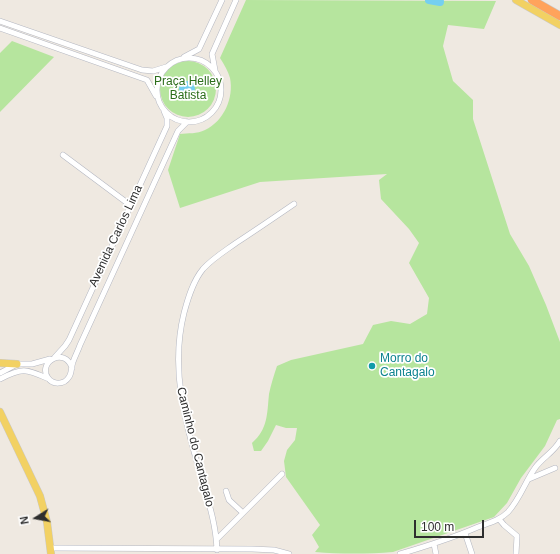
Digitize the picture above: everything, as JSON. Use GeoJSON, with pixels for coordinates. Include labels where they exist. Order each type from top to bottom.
{"type":"FeatureCollection","features":[{"type":"Feature","properties":{"kind":"highway"},"geometry":{"type":"LineString","coordinates":[[532,0],[560,16]]}},
{"type":"Feature","properties":{"kind":"main road"},"geometry":{"type":"LineString","coordinates":[[516,0],[560,25]]}},
{"type":"Feature","properties":{"kind":"main road"},"geometry":{"type":"LineString","coordinates":[[0,363],[17,364]]}},
{"type":"Feature","properties":{"kind":"main road"},"geometry":{"type":"LineString","coordinates":[[0,412],[40,496],[47,522],[51,551]]}},
{"type":"Feature","properties":{"kind":"street"},"geometry":{"type":"LineString","coordinates":[[0,21],[142,70],[153,71],[182,58],[199,48],[222,0]]}},
{"type":"Feature","properties":{"kind":"street"},"geometry":{"type":"LineString","coordinates":[[0,28],[147,80],[164,111],[175,119],[187,122],[196,122],[212,113],[218,106],[221,97],[222,88],[212,60],[212,54],[236,0]]}},
{"type":"Feature","properties":{"kind":"street"},"geometry":{"type":"LineString","coordinates":[[182,58],[197,58],[209,64],[216,71]]}},
{"type":"Feature","properties":{"kind":"street"},"geometry":{"type":"LineString","coordinates":[[158,102],[157,84],[159,77],[166,66]]}},
{"type":"Feature","properties":{"kind":"street","name":"Avenida Carlos Lima"},"geometry":{"type":"LineString","coordinates":[[53,358],[69,340],[167,126],[167,118],[164,111]]}},
{"type":"Feature","properties":{"kind":"street","name":"Avenida Carlos Lima"},"geometry":{"type":"LineString","coordinates":[[0,379],[18,370],[24,370],[57,383],[66,381],[71,374],[80,345],[178,131],[187,122]]}},
{"type":"Feature","properties":{"kind":"street"},"geometry":{"type":"LineString","coordinates":[[63,155],[126,202],[131,204]]}},
{"type":"Feature","properties":{"kind":"street","name":"Caminho do Cantagalo"},"geometry":{"type":"LineString","coordinates":[[217,550],[217,539],[211,510],[200,474],[180,395],[178,364],[182,323],[187,301],[195,280],[202,270],[217,256],[294,204]]}},
{"type":"Feature","properties":{"kind":"street"},"geometry":{"type":"LineString","coordinates":[[0,373],[17,364],[32,364],[59,357],[69,362],[72,368]]}},
{"type":"Feature","properties":{"kind":"street"},"geometry":{"type":"LineString","coordinates":[[49,379],[46,368],[53,358]]}},
{"type":"Feature","properties":{"kind":"street"},"geometry":{"type":"LineString","coordinates":[[400,554],[434,544],[499,519],[512,508],[528,479],[542,459],[556,447],[560,441]]}},
{"type":"Feature","properties":{"kind":"street"},"geometry":{"type":"LineString","coordinates":[[528,479],[555,468]]}},
{"type":"Feature","properties":{"kind":"street"},"geometry":{"type":"LineString","coordinates":[[217,539],[282,474]]}},
{"type":"Feature","properties":{"kind":"street"},"geometry":{"type":"LineString","coordinates":[[226,491],[229,500],[243,513]]}},
{"type":"Feature","properties":{"kind":"street"},"geometry":{"type":"LineString","coordinates":[[499,519],[517,536],[516,554]]}},
{"type":"Feature","properties":{"kind":"street"},"geometry":{"type":"LineString","coordinates":[[464,533],[472,554]]}},
{"type":"Feature","properties":{"kind":"street"},"geometry":{"type":"LineString","coordinates":[[434,544],[436,554]]}},
{"type":"Feature","properties":{"kind":"street"},"geometry":{"type":"LineString","coordinates":[[51,551],[274,550],[289,554]]}},
{"type":"Feature","properties":{"kind":"green space"},"geometry":{"type":"Polygon","coordinates":[[[246,0],[496,1],[484,29],[448,25],[443,46],[453,81],[473,100],[473,119],[510,234],[529,266],[560,342],[560,419],[557,420],[545,446],[521,478],[507,503],[494,517],[393,552],[354,554],[315,552],[319,547],[312,535],[320,525],[286,477],[284,461],[287,450],[295,440],[297,428],[286,428],[276,425],[261,451],[254,451],[252,443],[261,432],[266,421],[269,394],[277,366],[291,360],[363,344],[373,325],[391,321],[410,324],[427,314],[429,298],[409,263],[419,243],[409,229],[381,199],[379,180],[387,174],[260,182],[180,208],[168,170],[180,134],[196,133],[205,130],[217,121],[226,108],[229,101],[231,86],[230,78],[220,58],[246,0]]]}},
{"type":"Feature","properties":{"kind":"green space"},"geometry":{"type":"Polygon","coordinates":[[[12,41],[54,57],[0,112],[0,53],[12,41]]]}},
{"type":"Feature","properties":{"kind":"green space","name":"Praça Helley Batista"},"geometry":{"type":"Polygon","coordinates":[[[188,61],[199,63],[208,69],[214,78],[216,89],[214,100],[208,109],[199,115],[188,117],[177,115],[168,109],[162,100],[160,89],[162,78],[168,69],[177,63],[188,61]]]}},
{"type":"Feature","properties":{"kind":"water"},"geometry":{"type":"Polygon","coordinates":[[[187,81],[194,86],[195,89],[190,96],[187,97],[180,92],[179,89],[184,82],[187,81]]]}},
{"type":"Feature","properties":{"kind":"waterway"},"geometry":{"type":"LineString","coordinates":[[429,0],[440,2]]}},
{"type":"Feature","properties":{"kind":"place","name":"Morro do Cantagalo"},"geometry":{"type":"Point","coordinates":[372,366]}}]}
